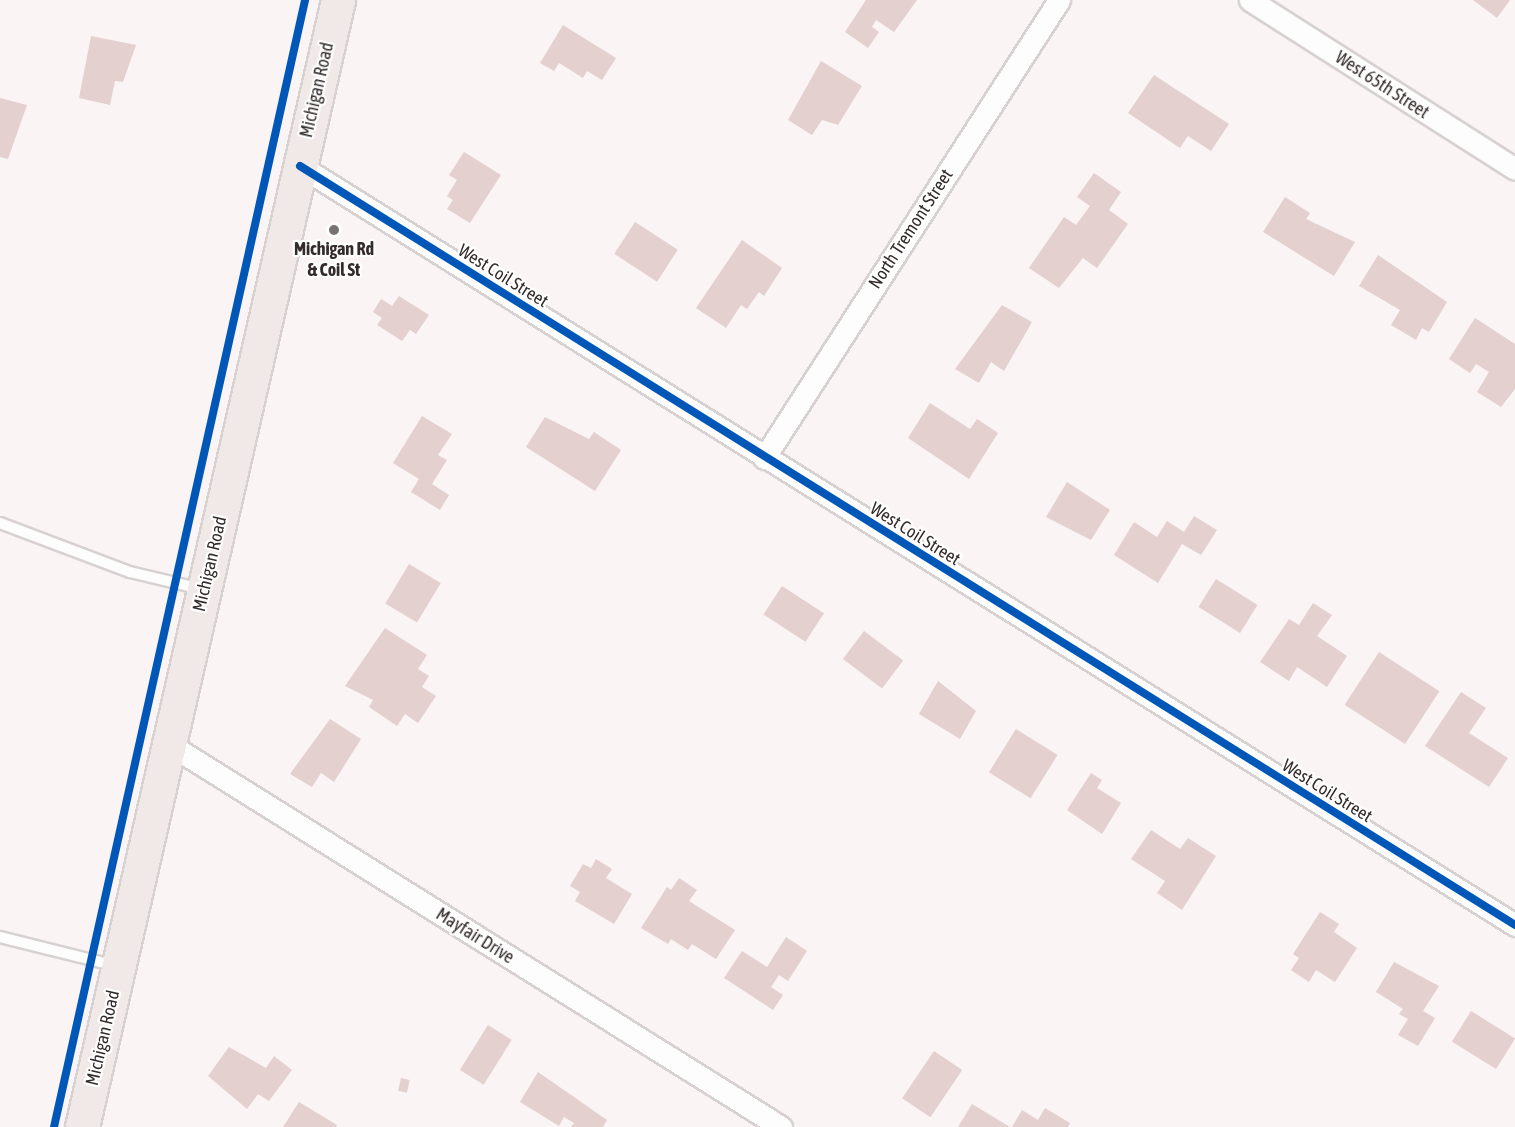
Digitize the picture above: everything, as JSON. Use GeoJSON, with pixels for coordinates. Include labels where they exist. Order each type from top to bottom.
{"type":"FeatureCollection","features":[{"type":"Feature","properties":{"kind":"main road","name":"Michigan Road"},"geometry":{"type":"LineString","coordinates":[[82,1127],[338,0]]}},
{"type":"Feature","properties":{"kind":"street","name":"North Tremont Street"},"geometry":{"type":"LineString","coordinates":[[764,458],[1059,0]]}},
{"type":"Feature","properties":{"kind":"street","name":"West 65th Street"},"geometry":{"type":"LineString","coordinates":[[1250,0],[1515,169]]}},
{"type":"Feature","properties":{"kind":"street","name":"West Coil Street"},"geometry":{"type":"LineString","coordinates":[[300,166],[764,458],[1515,925]]}},
{"type":"Feature","properties":{"kind":"street","name":"Mayfair Drive"},"geometry":{"type":"LineString","coordinates":[[169,744],[782,1127]]}},
{"type":"Feature","properties":{"kind":"lane"},"geometry":{"type":"LineString","coordinates":[[0,523],[130,572],[204,590]]}},
{"type":"Feature","properties":{"kind":"lane"},"geometry":{"type":"LineString","coordinates":[[0,937],[119,967]]}},
{"type":"Feature","properties":{"kind":"building"},"geometry":{"type":"Polygon","coordinates":[[[866,0],[917,0],[894,32],[876,20],[872,27],[879,32],[868,48],[845,32],[866,0]]]}},
{"type":"Feature","properties":{"kind":"building"},"geometry":{"type":"Polygon","coordinates":[[[1473,0],[1510,0],[1497,18],[1473,0]]]}},
{"type":"Feature","properties":{"kind":"building"},"geometry":{"type":"Polygon","coordinates":[[[563,25],[616,58],[602,80],[587,71],[583,78],[559,63],[554,71],[540,63],[563,25]]]}},
{"type":"Feature","properties":{"kind":"building"},"geometry":{"type":"Polygon","coordinates":[[[91,36],[136,45],[123,82],[115,81],[110,105],[79,98],[91,36]]]}},
{"type":"Feature","properties":{"kind":"building"},"geometry":{"type":"Polygon","coordinates":[[[821,61],[862,86],[838,125],[822,120],[812,135],[788,120],[821,61]]]}},
{"type":"Feature","properties":{"kind":"building"},"geometry":{"type":"Polygon","coordinates":[[[1154,75],[1229,124],[1211,151],[1188,136],[1180,148],[1128,113],[1154,75]]]}},
{"type":"Feature","properties":{"kind":"building"},"geometry":{"type":"Polygon","coordinates":[[[0,98],[27,105],[8,159],[0,157],[0,98]]]}},
{"type":"Feature","properties":{"kind":"building"},"geometry":{"type":"Polygon","coordinates":[[[464,152],[501,175],[470,223],[447,209],[453,200],[447,196],[457,180],[449,175],[464,152]]]}},
{"type":"Feature","properties":{"kind":"building"},"geometry":{"type":"Polygon","coordinates":[[[1094,173],[1121,192],[1109,210],[1128,224],[1097,268],[1083,258],[1059,288],[1029,268],[1064,217],[1076,225],[1090,206],[1077,197],[1094,173]]]}},
{"type":"Feature","properties":{"kind":"building"},"geometry":{"type":"Polygon","coordinates":[[[1285,197],[1310,213],[1306,219],[1355,242],[1334,276],[1263,232],[1285,197]]]}},
{"type":"Feature","properties":{"kind":"building"},"geometry":{"type":"Polygon","coordinates":[[[635,222],[678,250],[657,282],[614,254],[635,222]]]}},
{"type":"Feature","properties":{"kind":"building"},"geometry":{"type":"Polygon","coordinates":[[[742,240],[782,268],[764,296],[759,292],[747,309],[741,305],[726,328],[696,308],[742,240]]]}},
{"type":"Feature","properties":{"kind":"building"},"geometry":{"type":"Polygon","coordinates":[[[1378,255],[1447,302],[1429,332],[1422,328],[1416,340],[1391,325],[1400,310],[1359,286],[1378,255]]]}},
{"type":"Feature","properties":{"kind":"building"},"geometry":{"type":"Polygon","coordinates":[[[399,296],[429,315],[416,334],[410,330],[402,341],[377,325],[382,318],[373,312],[381,299],[392,306],[399,296]]]}},
{"type":"Feature","properties":{"kind":"building"},"geometry":{"type":"Polygon","coordinates":[[[1002,305],[1032,322],[1004,371],[991,362],[979,383],[955,369],[1002,305]]]}},
{"type":"Feature","properties":{"kind":"building"},"geometry":{"type":"Polygon","coordinates":[[[1475,318],[1515,344],[1515,389],[1501,407],[1477,392],[1489,372],[1476,364],[1470,373],[1449,359],[1475,318]]]}},
{"type":"Feature","properties":{"kind":"building"},"geometry":{"type":"Polygon","coordinates":[[[930,403],[970,429],[977,419],[998,433],[969,479],[908,438],[930,403]]]}},
{"type":"Feature","properties":{"kind":"building"},"geometry":{"type":"Polygon","coordinates":[[[422,416],[452,434],[438,455],[447,460],[432,484],[449,495],[440,510],[411,492],[419,479],[393,463],[422,416]]]}},
{"type":"Feature","properties":{"kind":"building"},"geometry":{"type":"Polygon","coordinates":[[[545,417],[589,439],[594,432],[621,450],[595,491],[526,447],[545,417]]]}},
{"type":"Feature","properties":{"kind":"building"},"geometry":{"type":"Polygon","coordinates":[[[1067,482],[1110,510],[1091,540],[1046,517],[1067,482]]]}},
{"type":"Feature","properties":{"kind":"building"},"geometry":{"type":"Polygon","coordinates":[[[1194,516],[1217,530],[1201,555],[1182,544],[1158,583],[1114,555],[1134,522],[1157,537],[1167,521],[1184,532],[1194,516]]]}},
{"type":"Feature","properties":{"kind":"building"},"geometry":{"type":"Polygon","coordinates":[[[409,564],[441,583],[417,622],[385,603],[409,564]]]}},
{"type":"Feature","properties":{"kind":"building"},"geometry":{"type":"Polygon","coordinates":[[[1216,579],[1258,605],[1240,633],[1199,607],[1216,579]]]}},
{"type":"Feature","properties":{"kind":"building"},"geometry":{"type":"Polygon","coordinates":[[[782,586],[824,613],[805,642],[763,615],[782,586]]]}},
{"type":"Feature","properties":{"kind":"building"},"geometry":{"type":"Polygon","coordinates":[[[1313,603],[1332,615],[1317,636],[1347,656],[1327,687],[1297,667],[1289,681],[1260,662],[1289,619],[1299,625],[1313,603]]]}},
{"type":"Feature","properties":{"kind":"building"},"geometry":{"type":"Polygon","coordinates":[[[385,628],[427,655],[418,669],[429,676],[422,687],[436,696],[418,723],[405,714],[397,726],[369,707],[373,700],[345,686],[385,628]]]}},
{"type":"Feature","properties":{"kind":"building"},"geometry":{"type":"Polygon","coordinates":[[[864,631],[903,660],[882,688],[843,659],[864,631]]]}},
{"type":"Feature","properties":{"kind":"building"},"geometry":{"type":"Polygon","coordinates":[[[1379,652],[1439,691],[1405,744],[1345,705],[1379,652]]]}},
{"type":"Feature","properties":{"kind":"building"},"geometry":{"type":"Polygon","coordinates":[[[938,681],[976,711],[960,739],[919,714],[938,681]]]}},
{"type":"Feature","properties":{"kind":"building"},"geometry":{"type":"Polygon","coordinates":[[[1461,692],[1486,708],[1469,733],[1508,758],[1489,787],[1425,746],[1461,692]]]}},
{"type":"Feature","properties":{"kind":"building"},"geometry":{"type":"Polygon","coordinates":[[[330,719],[361,739],[334,782],[321,773],[312,787],[290,774],[330,719]]]}},
{"type":"Feature","properties":{"kind":"building"},"geometry":{"type":"Polygon","coordinates":[[[1016,729],[1058,755],[1031,798],[989,772],[1016,729]]]}},
{"type":"Feature","properties":{"kind":"building"},"geometry":{"type":"Polygon","coordinates":[[[1091,773],[1102,780],[1097,788],[1121,803],[1102,834],[1067,810],[1091,773]]]}},
{"type":"Feature","properties":{"kind":"building"},"geometry":{"type":"Polygon","coordinates":[[[1151,830],[1180,849],[1188,838],[1216,856],[1182,910],[1157,893],[1165,881],[1131,859],[1151,830]]]}},
{"type":"Feature","properties":{"kind":"building"},"geometry":{"type":"Polygon","coordinates":[[[596,859],[612,869],[606,878],[632,894],[614,924],[575,901],[580,892],[570,886],[583,864],[591,868],[596,859]]]}},
{"type":"Feature","properties":{"kind":"building"},"geometry":{"type":"Polygon","coordinates":[[[679,878],[697,890],[689,901],[735,930],[716,959],[692,944],[688,950],[671,939],[668,944],[641,928],[667,887],[671,890],[679,878]]]}},
{"type":"Feature","properties":{"kind":"building"},"geometry":{"type":"Polygon","coordinates":[[[1320,912],[1339,924],[1334,932],[1357,948],[1335,982],[1316,970],[1309,982],[1291,970],[1299,958],[1293,954],[1320,912]]]}},
{"type":"Feature","properties":{"kind":"building"},"geometry":{"type":"Polygon","coordinates":[[[786,937],[807,951],[788,981],[779,975],[771,987],[783,995],[773,1010],[724,978],[742,951],[767,967],[786,937]]]}},
{"type":"Feature","properties":{"kind":"building"},"geometry":{"type":"Polygon","coordinates":[[[1394,962],[1439,986],[1423,1011],[1435,1018],[1418,1046],[1398,1035],[1408,1019],[1399,1014],[1403,1009],[1376,992],[1394,962]]]}},
{"type":"Feature","properties":{"kind":"building"},"geometry":{"type":"Polygon","coordinates":[[[1471,1011],[1515,1038],[1496,1069],[1452,1042],[1471,1011]]]}},
{"type":"Feature","properties":{"kind":"building"},"geometry":{"type":"Polygon","coordinates":[[[488,1025],[512,1040],[484,1085],[460,1070],[488,1025]]]}},
{"type":"Feature","properties":{"kind":"building"},"geometry":{"type":"Polygon","coordinates":[[[229,1047],[266,1068],[274,1056],[292,1070],[269,1101],[258,1094],[247,1109],[208,1076],[229,1047]]]}},
{"type":"Feature","properties":{"kind":"building"},"geometry":{"type":"Polygon","coordinates":[[[934,1051],[962,1070],[930,1117],[902,1098],[934,1051]]]}},
{"type":"Feature","properties":{"kind":"building"},"geometry":{"type":"Polygon","coordinates":[[[538,1072],[607,1120],[603,1127],[571,1127],[574,1123],[564,1117],[559,1126],[520,1102],[538,1072]]]}},
{"type":"Feature","properties":{"kind":"building"},"geometry":{"type":"Polygon","coordinates":[[[401,1078],[410,1080],[407,1093],[398,1091],[401,1078]]]}},
{"type":"Feature","properties":{"kind":"building"},"geometry":{"type":"Polygon","coordinates":[[[299,1102],[337,1125],[336,1127],[283,1127],[299,1102]]]}},
{"type":"Feature","properties":{"kind":"building"},"geometry":{"type":"Polygon","coordinates":[[[972,1104],[1010,1127],[958,1127],[972,1104]]]}},
{"type":"Feature","properties":{"kind":"building"},"geometry":{"type":"Polygon","coordinates":[[[1045,1108],[1070,1123],[1068,1127],[1012,1127],[1022,1110],[1038,1120],[1045,1108]]]}},
{"type":"Feature","properties":{"kind":"cycle path"},"geometry":{"type":"LineString","coordinates":[[54,1127],[305,0]]}},
{"type":"Feature","properties":{"kind":"cycle path"},"geometry":{"type":"LineString","coordinates":[[300,166],[1515,925]]}},
{"type":"Feature","properties":{"kind":"place","name":"Michigan Rd & Coil St"},"geometry":{"type":"Point","coordinates":[334,230]}}]}
